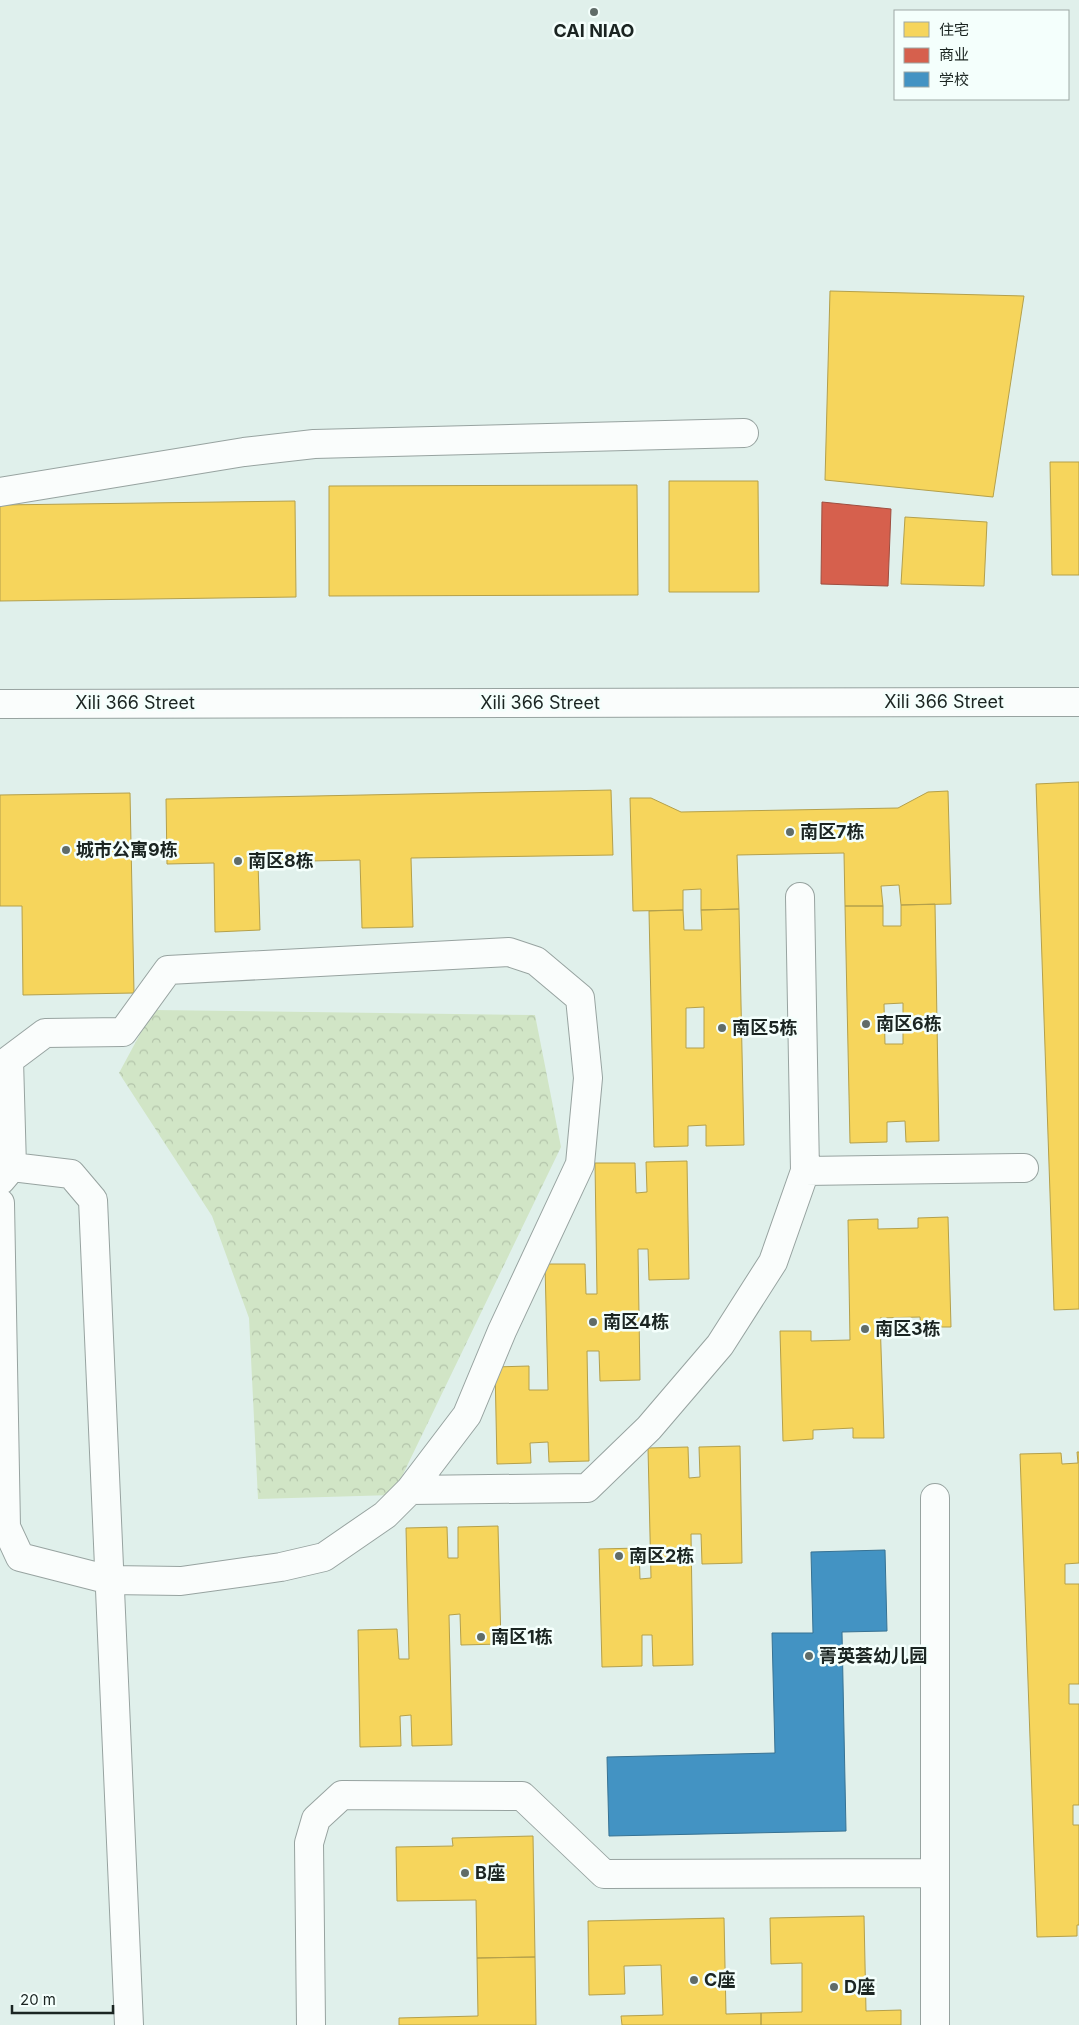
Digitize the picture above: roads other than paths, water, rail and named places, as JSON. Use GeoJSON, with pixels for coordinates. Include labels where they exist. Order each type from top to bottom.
{"type":"FeatureCollection","features":[{"type":"Feature","properties":{"kind":"street"},"geometry":{"type":"LineString","coordinates":[[0,492],[244,452],[314,444],[744,433]]}},
{"type":"Feature","properties":{"kind":"street","name":"Xili 366 Street"},"geometry":{"type":"LineString","coordinates":[[0,704],[1079,702]]}},
{"type":"Feature","properties":{"kind":"street"},"geometry":{"type":"LineString","coordinates":[[410,1490],[587,1488],[649,1428],[720,1345],[773,1262],[806,1171],[800,897]]}},
{"type":"Feature","properties":{"kind":"street"},"geometry":{"type":"LineString","coordinates":[[0,1203],[6,1527],[20,1557],[110,1580],[181,1581],[281,1567],[324,1556],[385,1515],[410,1490],[467,1415],[502,1331],[580,1164],[588,1078],[580,998],[536,961],[509,952],[168,970],[123,1032],[45,1033],[9,1060],[6,1174],[70,1174],[93,1200],[110,1580],[130,2025]]}},
{"type":"Feature","properties":{"kind":"street"},"geometry":{"type":"LineString","coordinates":[[806,1171],[1024,1168]]}},
{"type":"Feature","properties":{"kind":"street"},"geometry":{"type":"LineString","coordinates":[[935,1498],[935,2025]]}},
{"type":"Feature","properties":{"kind":"street"},"geometry":{"type":"LineString","coordinates":[[311,2025],[309,1843],[316,1819],[342,1795],[522,1796],[604,1874],[935,1873]]}},
{"type":"Feature","properties":{"kind":"place","name":"CAI NIAO"},"geometry":{"type":"Point","coordinates":[594,12]}},
{"type":"Feature","properties":{"kind":"place","name":"南区7栋"},"geometry":{"type":"Point","coordinates":[790,832]}},
{"type":"Feature","properties":{"kind":"place","name":"城市公寓9栋"},"geometry":{"type":"Point","coordinates":[66,850]}},
{"type":"Feature","properties":{"kind":"place","name":"南区8栋"},"geometry":{"type":"Point","coordinates":[238,861]}},
{"type":"Feature","properties":{"kind":"place","name":"南区6栋"},"geometry":{"type":"Point","coordinates":[866,1024]}},
{"type":"Feature","properties":{"kind":"place","name":"南区5栋"},"geometry":{"type":"Point","coordinates":[722,1028]}},
{"type":"Feature","properties":{"kind":"place","name":"南区4栋"},"geometry":{"type":"Point","coordinates":[593,1322]}},
{"type":"Feature","properties":{"kind":"place","name":"南区3栋"},"geometry":{"type":"Point","coordinates":[865,1329]}},
{"type":"Feature","properties":{"kind":"place","name":"南区2栋"},"geometry":{"type":"Point","coordinates":[619,1556]}},
{"type":"Feature","properties":{"kind":"place","name":"南区1栋"},"geometry":{"type":"Point","coordinates":[481,1637]}},
{"type":"Feature","properties":{"kind":"place","name":"菁英荟幼儿园"},"geometry":{"type":"Point","coordinates":[809,1656]}},
{"type":"Feature","properties":{"kind":"place","name":"B座"},"geometry":{"type":"Point","coordinates":[465,1873]}},
{"type":"Feature","properties":{"kind":"place","name":"C座"},"geometry":{"type":"Point","coordinates":[694,1980]}},
{"type":"Feature","properties":{"kind":"place","name":"D座"},"geometry":{"type":"Point","coordinates":[834,1987]}}]}
